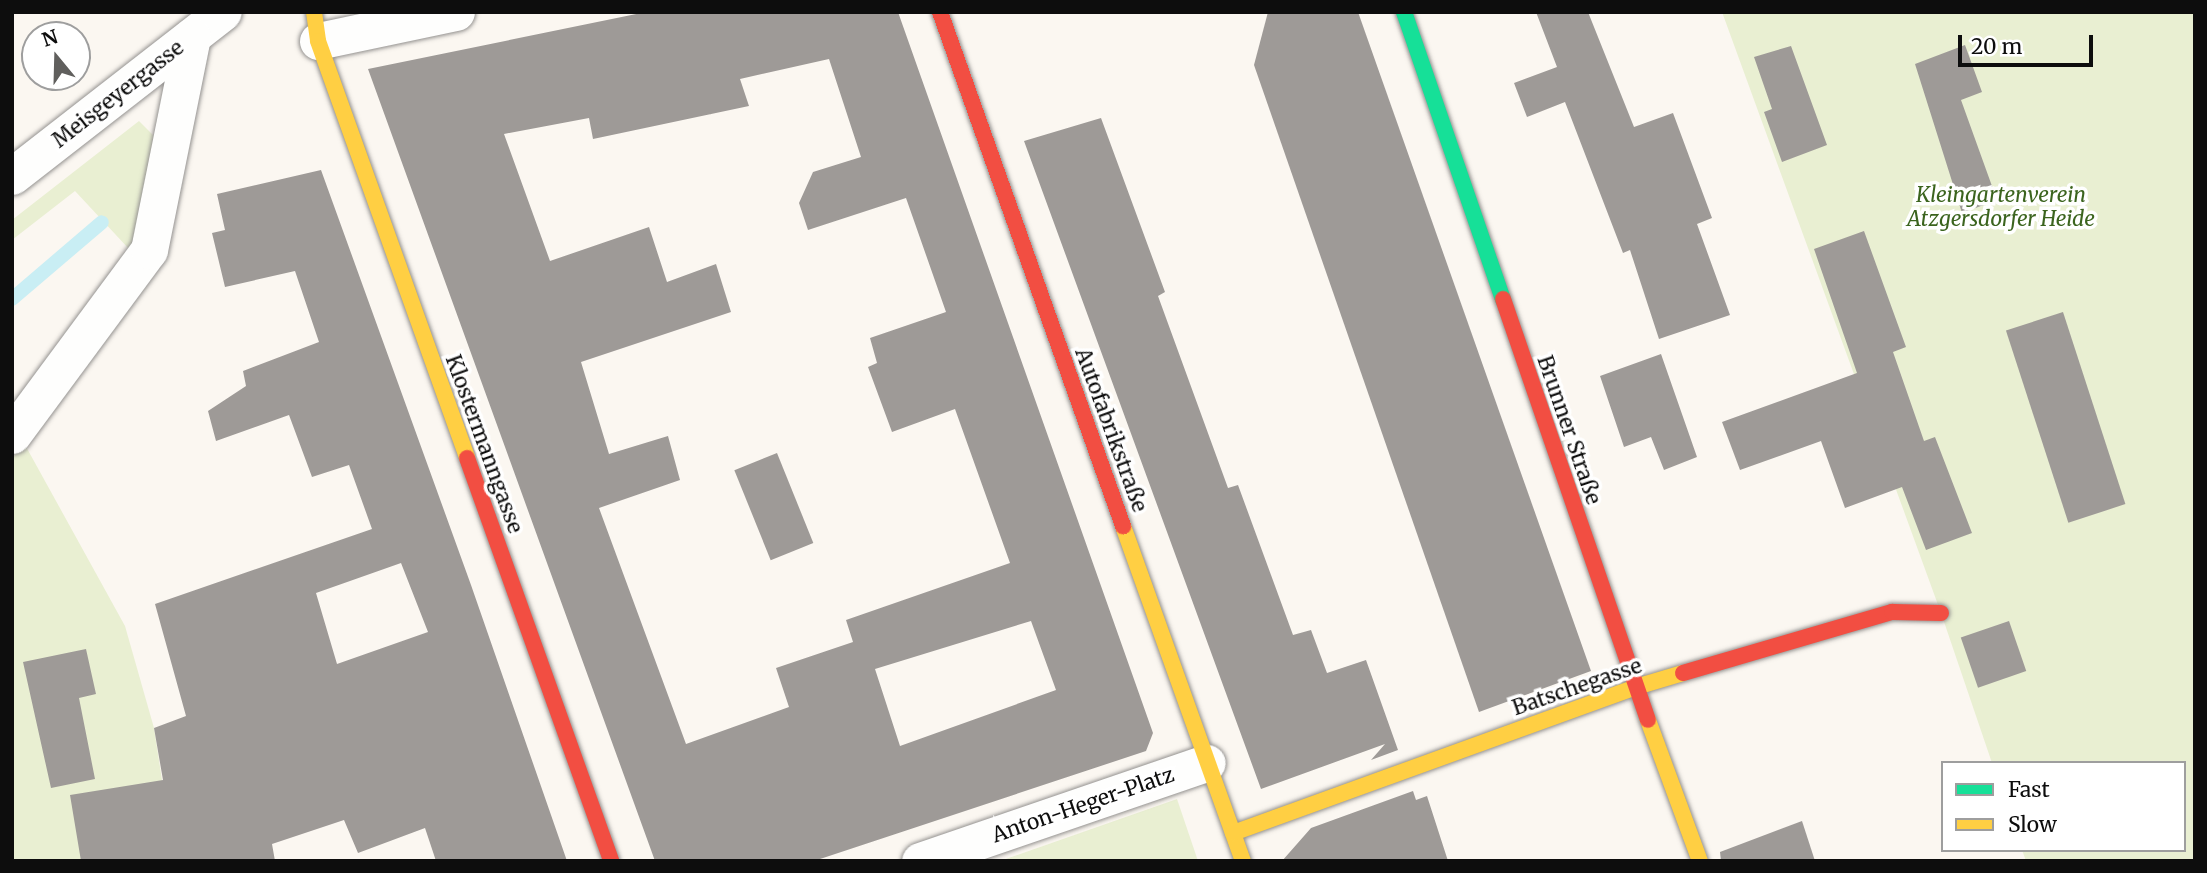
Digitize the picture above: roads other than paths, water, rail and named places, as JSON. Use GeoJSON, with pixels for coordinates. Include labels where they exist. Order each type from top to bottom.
{"type":"FeatureCollection","features":[{"type":"Feature","properties":{"kind":"street","name":"Meisgeyergasse"},"geometry":{"type":"LineString","coordinates":[[12,176],[223,12]]}},
{"type":"Feature","properties":{"kind":"street"},"geometry":{"type":"LineString","coordinates":[[316,26],[456,12]]}},
{"type":"Feature","properties":{"kind":"street","name":"Autofabrikstraße"},"geometry":{"type":"LineString","coordinates":[[940,12],[1243,861]]}},
{"type":"Feature","properties":{"kind":"street","name":"Brunner Straße"},"geometry":{"type":"LineString","coordinates":[[1404,12],[1636,687],[1699,861]]}},
{"type":"Feature","properties":{"kind":"street","name":"Klostermanngasse"},"geometry":{"type":"LineString","coordinates":[[316,26],[611,861]]}},
{"type":"Feature","properties":{"kind":"street"},"geometry":{"type":"LineString","coordinates":[[12,435],[149,250],[192,36]]}},
{"type":"Feature","properties":{"kind":"street","name":"Batschegasse"},"geometry":{"type":"LineString","coordinates":[[1233,832],[1636,687],[1892,612],[1941,612]]}},
{"type":"Feature","properties":{"kind":"street","name":"Anton-Heger-Platz"},"geometry":{"type":"LineString","coordinates":[[920,861],[1207,763]]}},
{"type":"Feature","properties":{"kind":"waterway"},"geometry":{"type":"LineString","coordinates":[[12,299],[102,222]]}},
{"type":"Feature","properties":{"kind":"park label","name":"Kleingartenverein Atzgersdorfer Heide"},"geometry":{"type":"Point","coordinates":[2001,207]}}]}
